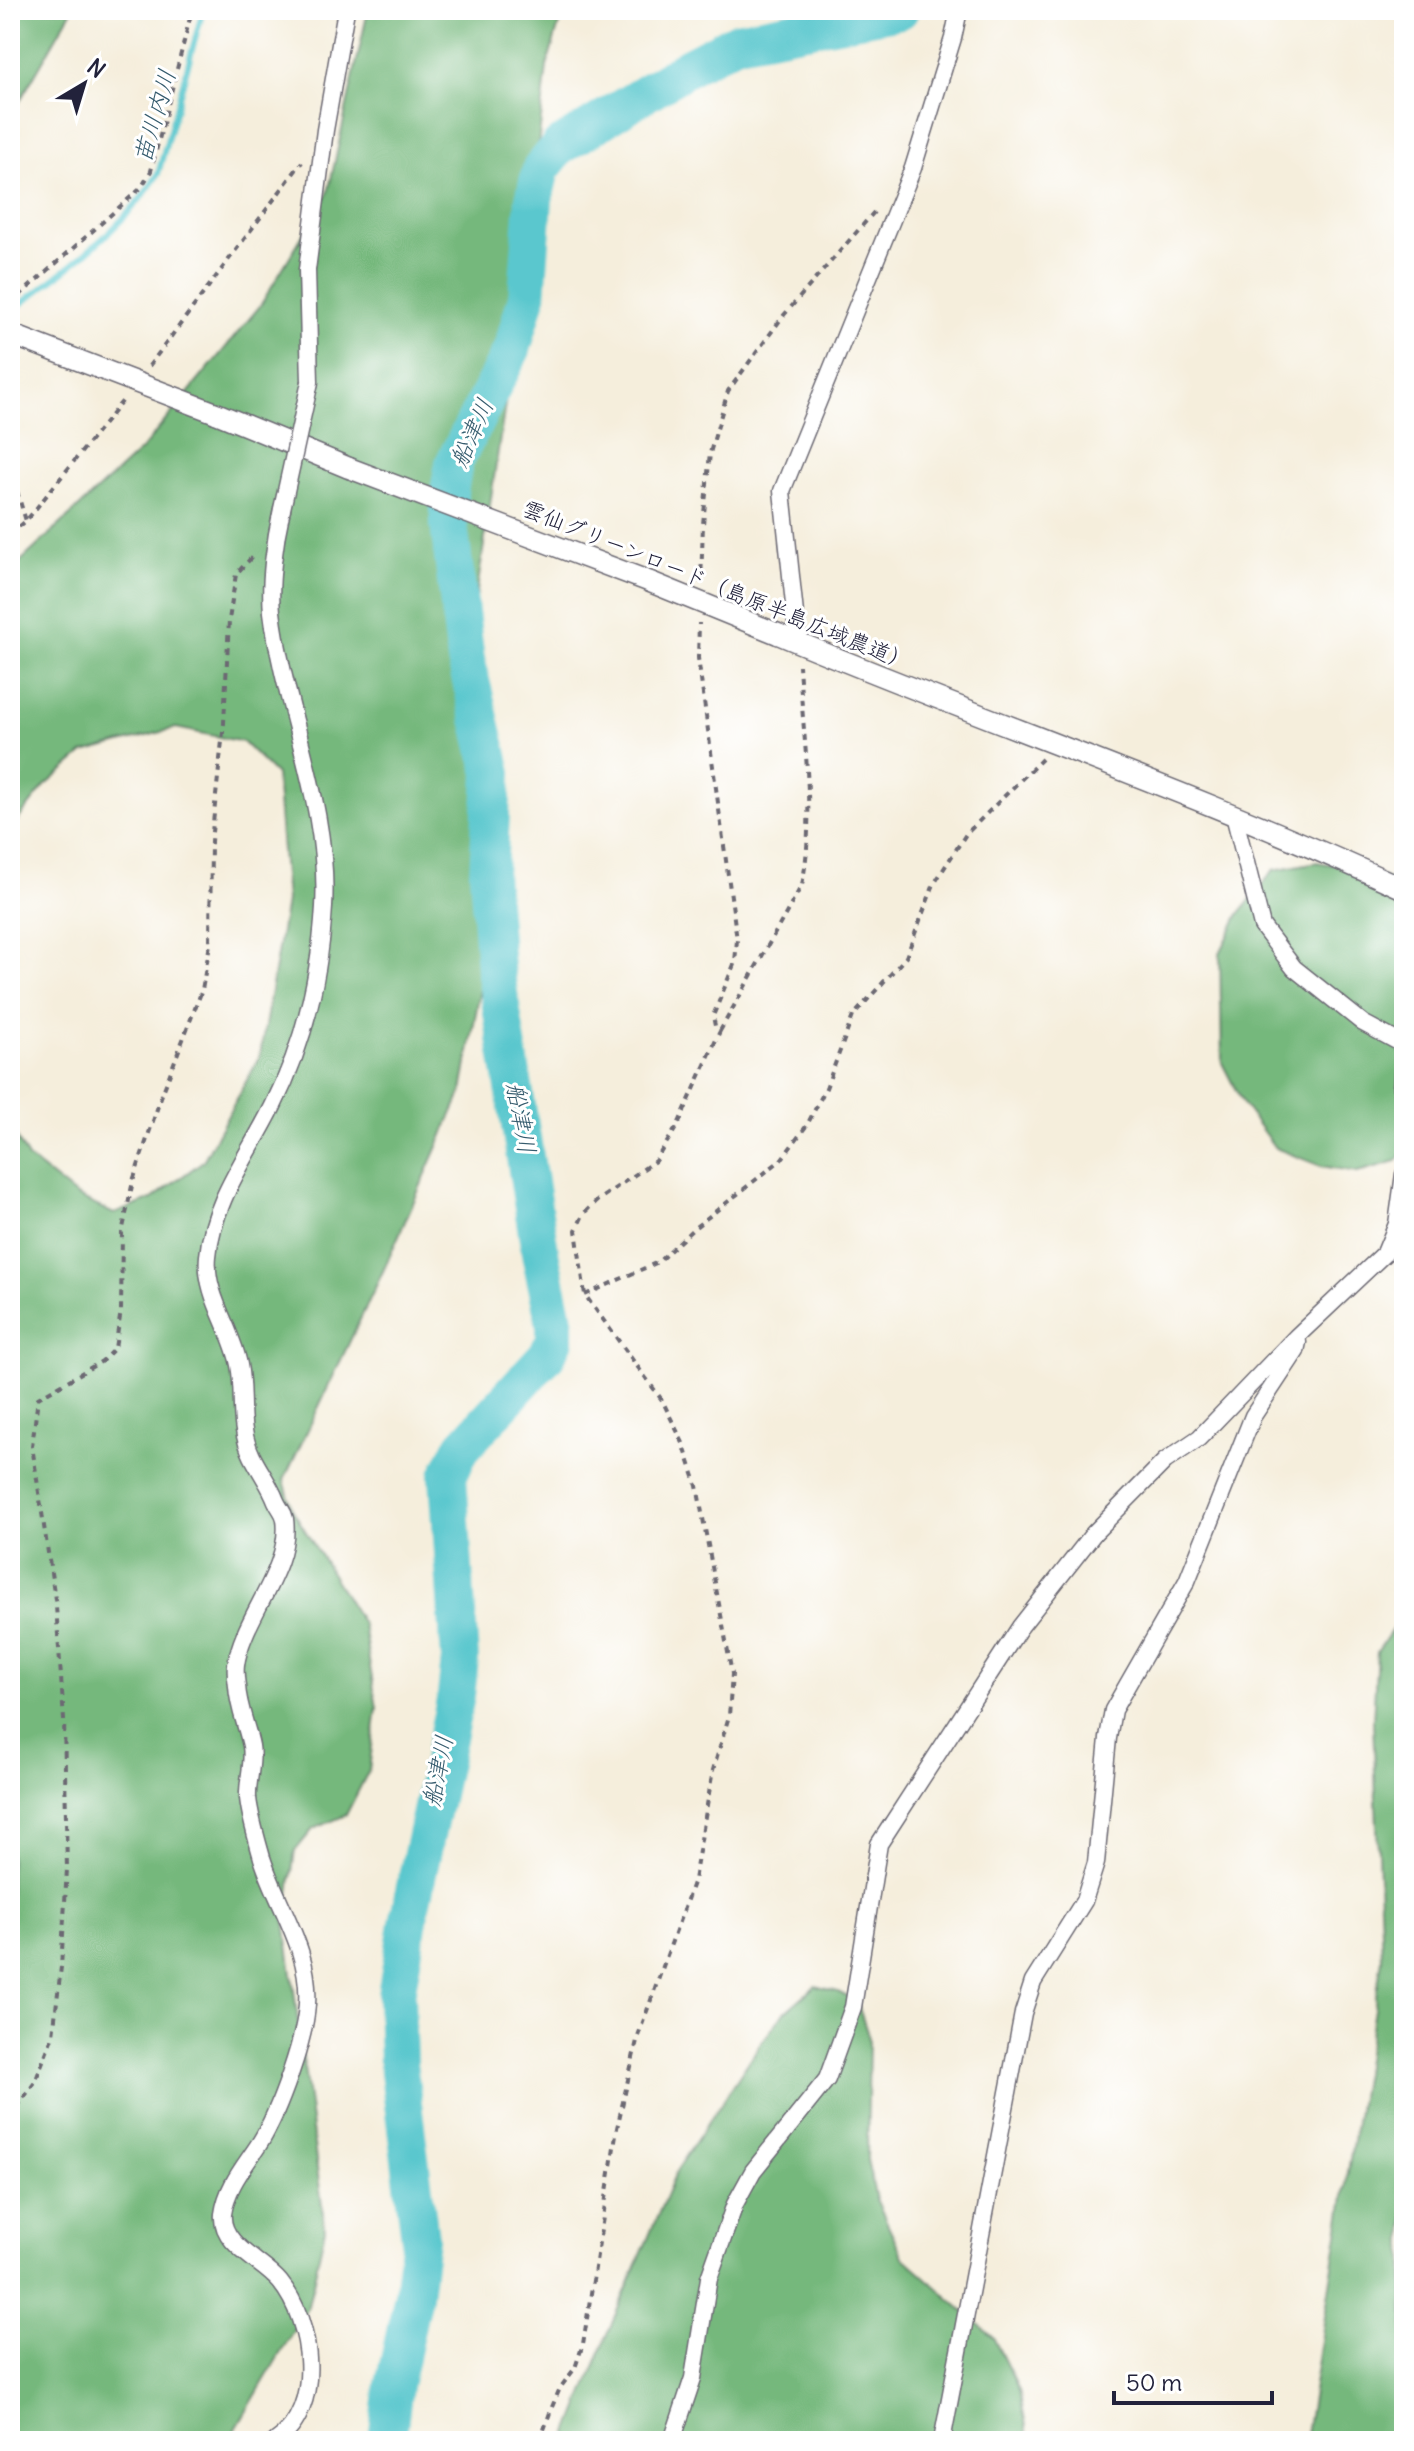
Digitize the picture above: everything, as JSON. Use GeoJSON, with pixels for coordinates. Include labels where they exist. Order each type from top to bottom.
{"type":"FeatureCollection","features":[{"type":"Feature","properties":{"kind":"street"},"geometry":{"type":"LineString","coordinates":[[276,2441],[288,2433],[306,2403],[309,2372],[303,2327],[282,2284],[231,2240],[222,2221],[229,2188],[264,2136],[284,2088],[304,2027],[308,2000],[302,1948],[263,1860],[248,1796],[252,1752],[237,1695],[236,1665],[283,1547],[285,1516],[273,1489],[251,1454],[241,1422],[241,1372],[235,1347],[211,1291],[207,1258],[224,1192],[277,1098],[303,1034],[320,968],[325,900],[321,841],[271,608],[277,531],[310,382],[307,270],[325,130],[346,10]]}},
{"type":"Feature","properties":{"kind":"street"},"geometry":{"type":"LineString","coordinates":[[798,642],[782,491],[913,168],[959,10]]}},
{"type":"Feature","properties":{"kind":"street","name":"雲仙グリーンロード（島原半島広域農道）"},"geometry":{"type":"LineString","coordinates":[[10,334],[349,468],[648,581],[1234,815],[1404,889]]}},
{"type":"Feature","properties":{"kind":"street"},"geometry":{"type":"LineString","coordinates":[[1234,815],[1262,926],[1294,968],[1363,1023],[1404,1047],[1401,1088],[1404,1099]]}},
{"type":"Feature","properties":{"kind":"street"},"geometry":{"type":"LineString","coordinates":[[672,2441],[693,2378],[709,2278],[735,2204],[753,2171],[827,2079],[853,2007],[879,1844],[1020,1627],[1094,1533],[1165,1461],[1199,1438],[1296,1337],[1385,1253],[1397,1224],[1404,1174]]}},
{"type":"Feature","properties":{"kind":"street"},"geometry":{"type":"LineString","coordinates":[[942,2441],[1023,2013],[1033,1982],[1084,1901],[1096,1863],[1113,1710],[1187,1581],[1253,1416],[1296,1351],[1296,1337]]}},
{"type":"Feature","properties":{"kind":"path"},"geometry":{"type":"LineString","coordinates":[[10,304],[141,188],[151,171],[192,10]]}},
{"type":"Feature","properties":{"kind":"path"},"geometry":{"type":"LineString","coordinates":[[10,52],[10,88]]}},
{"type":"Feature","properties":{"kind":"path"},"geometry":{"type":"LineString","coordinates":[[140,377],[325,130]]}},
{"type":"Feature","properties":{"kind":"path"},"geometry":{"type":"LineString","coordinates":[[701,584],[710,453],[728,391],[784,315],[883,202]]}},
{"type":"Feature","properties":{"kind":"path"},"geometry":{"type":"LineString","coordinates":[[10,534],[26,521],[131,390]]}},
{"type":"Feature","properties":{"kind":"path"},"geometry":{"type":"LineString","coordinates":[[10,468],[26,521]]}},
{"type":"Feature","properties":{"kind":"path"},"geometry":{"type":"LineString","coordinates":[[10,2117],[35,2082],[53,2035],[67,1869],[64,1720],[56,1606],[32,1446],[34,1420],[38,1398],[102,1361],[115,1348],[121,1311],[122,1233],[133,1181],[202,990],[210,944],[211,841],[224,723],[229,620],[236,574]]}},
{"type":"Feature","properties":{"kind":"path"},"geometry":{"type":"LineString","coordinates":[[700,614],[698,658],[737,940],[735,962],[713,1016],[715,1026],[720,1031]]}},
{"type":"Feature","properties":{"kind":"path"},"geometry":{"type":"LineString","coordinates":[[540,2441],[556,2398],[575,2368],[583,2344],[620,2112],[638,2036],[694,1880],[713,1770],[729,1716],[732,1674],[697,1486],[683,1443],[662,1400],[585,1295],[576,1230],[584,1213],[598,1200],[655,1161],[678,1125],[720,1031],[802,885],[808,807],[798,642]]}},
{"type":"Feature","properties":{"kind":"path"},"geometry":{"type":"LineString","coordinates":[[585,1295],[658,1262],[693,1229],[781,1160],[807,1125],[826,1088],[853,1016],[906,957],[934,884],[966,834],[1055,746]]}},
{"type":"Feature","properties":{"kind":"path"},"geometry":{"type":"LineString","coordinates":[[1404,1638],[1401,1680],[1404,1695]]}},
{"type":"Feature","properties":{"kind":"green space"},"geometry":{"type":"Polygon","coordinates":[[[10,10],[72,10],[10,118],[10,10]]]}},
{"type":"Feature","properties":{"kind":"green space"},"geometry":{"type":"Polygon","coordinates":[[[368,10],[563,10],[547,66],[522,291],[474,611],[476,881],[481,984],[462,1092],[384,1269],[284,1480],[292,1509],[363,1625],[377,1708],[369,1770],[346,1815],[313,1829],[295,1851],[285,1921],[325,2229],[308,2306],[229,2441],[10,2441],[10,1126],[28,1158],[76,1196],[114,1214],[152,1199],[203,1161],[260,1056],[286,901],[276,775],[243,742],[176,728],[84,753],[45,786],[16,822],[10,842],[10,571],[142,449],[260,306],[328,193],[368,10]]]}},
{"type":"Feature","properties":{"kind":"green space"},"geometry":{"type":"Polygon","coordinates":[[[1317,862],[1364,870],[1404,885],[1404,1152],[1397,1161],[1358,1172],[1321,1166],[1275,1148],[1243,1104],[1222,1063],[1220,953],[1239,914],[1274,870],[1317,862]]]}},
{"type":"Feature","properties":{"kind":"green space"},"geometry":{"type":"Polygon","coordinates":[[[1404,1612],[1404,2441],[1305,2441],[1382,1959],[1373,1721],[1377,1652],[1404,1612]]]}},
{"type":"Feature","properties":{"kind":"green space"},"geometry":{"type":"Polygon","coordinates":[[[815,1986],[838,1992],[857,2002],[869,2038],[867,2160],[876,2199],[903,2257],[993,2337],[1019,2390],[1029,2441],[566,2441],[677,2170],[761,2043],[785,2012],[815,1986]]]}},
{"type":"Feature","properties":{"kind":"waterway","name":"苗川内川"},"geometry":{"type":"LineString","coordinates":[[10,312],[110,231],[145,194],[158,174],[203,10]]}},
{"type":"Feature","properties":{"kind":"waterway","name":"船津川"},"geometry":{"type":"LineString","coordinates":[[387,2441],[420,2238],[398,2064],[396,1995],[412,1901],[456,1696],[460,1659],[448,1476],[461,1449],[547,1355],[555,1340],[555,1324],[541,1258],[495,968],[488,874],[493,773],[466,660],[449,525],[449,492],[454,463],[512,349],[527,297],[534,199],[541,169],[559,147],[691,65],[737,41],[900,10]]}}]}
